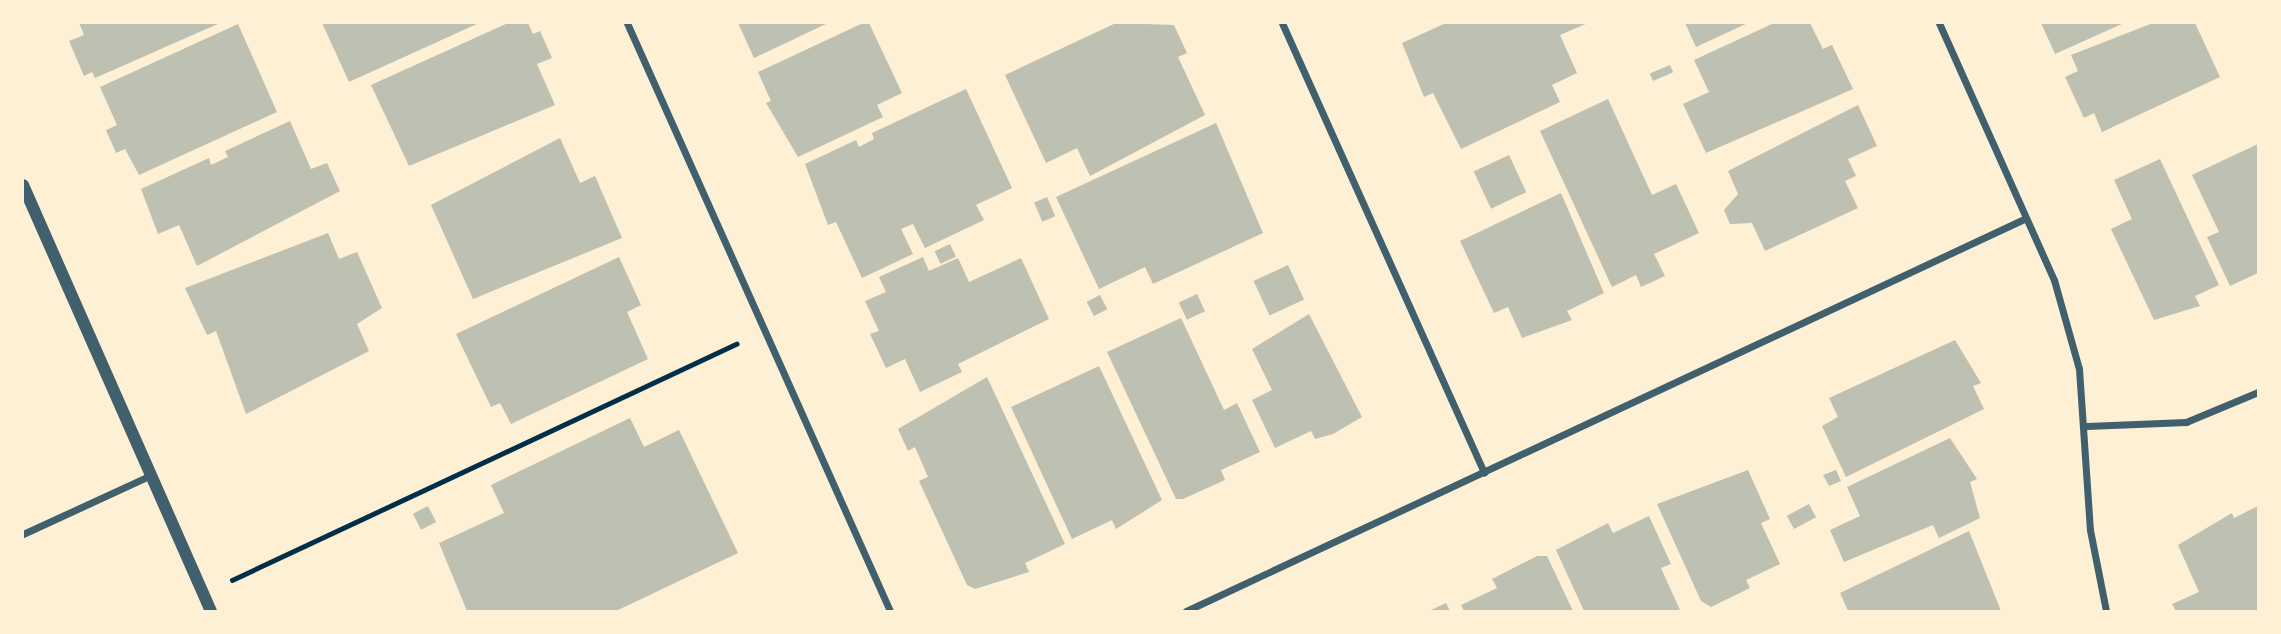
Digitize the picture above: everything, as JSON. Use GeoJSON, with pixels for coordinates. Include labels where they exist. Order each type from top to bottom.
{"type":"FeatureCollection","features":[{"type":"Feature","properties":{"kind":"street"},"geometry":{"type":"LineString","coordinates":[[626,23],[890,611]]}},
{"type":"Feature","properties":{"kind":"street"},"geometry":{"type":"LineString","coordinates":[[1282,23],[1484,473]]}},
{"type":"Feature","properties":{"kind":"street"},"geometry":{"type":"LineString","coordinates":[[1938,23],[2054,280],[2079,369],[2087,426],[2090,530],[2106,611]]}},
{"type":"Feature","properties":{"kind":"street"},"geometry":{"type":"LineString","coordinates":[[23,186],[211,611]]}},
{"type":"Feature","properties":{"kind":"street"},"geometry":{"type":"LineString","coordinates":[[1186,611],[2026,218]]}},
{"type":"Feature","properties":{"kind":"street"},"geometry":{"type":"LineString","coordinates":[[2087,426],[2186,422],[2258,392]]}},
{"type":"Feature","properties":{"kind":"street"},"geometry":{"type":"LineString","coordinates":[[23,534],[149,475]]}},
{"type":"Feature","properties":{"kind":"path"},"geometry":{"type":"LineString","coordinates":[[203,594],[736,344]]}},
{"type":"Feature","properties":{"kind":"building"},"geometry":{"type":"Polygon","coordinates":[[[79,23],[220,23],[95,78],[92,72],[84,76],[69,41],[84,35],[79,23]]]}},
{"type":"Feature","properties":{"kind":"building"},"geometry":{"type":"Polygon","coordinates":[[[322,23],[479,23],[349,82],[322,23]]]}},
{"type":"Feature","properties":{"kind":"building"},"geometry":{"type":"Polygon","coordinates":[[[508,23],[528,23],[533,34],[540,31],[552,58],[537,64],[555,105],[409,166],[371,85],[508,23]]]}},
{"type":"Feature","properties":{"kind":"building"},"geometry":{"type":"Polygon","coordinates":[[[738,23],[828,23],[754,58],[738,23]]]}},
{"type":"Feature","properties":{"kind":"building"},"geometry":{"type":"Polygon","coordinates":[[[863,23],[869,23],[902,93],[877,105],[883,117],[798,157],[766,103],[771,101],[758,72],[863,23]]]}},
{"type":"Feature","properties":{"kind":"building"},"geometry":{"type":"Polygon","coordinates":[[[1116,23],[1174,25],[1187,53],[1178,57],[1205,115],[1090,176],[1077,148],[1046,163],[1005,75],[1116,23]]]}},
{"type":"Feature","properties":{"kind":"building"},"geometry":{"type":"Polygon","coordinates":[[[1446,23],[1588,23],[1560,35],[1577,73],[1552,85],[1560,102],[1461,149],[1433,93],[1424,97],[1402,43],[1446,23]]]}},
{"type":"Feature","properties":{"kind":"building"},"geometry":{"type":"Polygon","coordinates":[[[1685,23],[1748,23],[1696,47],[1685,23]]]}},
{"type":"Feature","properties":{"kind":"building"},"geometry":{"type":"Polygon","coordinates":[[[1774,23],[1810,23],[1823,49],[1832,45],[1853,89],[1706,153],[1683,104],[1709,92],[1694,60],[1774,23]]]}},
{"type":"Feature","properties":{"kind":"building"},"geometry":{"type":"Polygon","coordinates":[[[2041,23],[2124,23],[2055,54],[2041,23]]]}},
{"type":"Feature","properties":{"kind":"building"},"geometry":{"type":"Polygon","coordinates":[[[2153,23],[2195,23],[2220,77],[2102,132],[2094,113],[2084,118],[2065,77],[2078,71],[2071,55],[2153,23]]]}},
{"type":"Feature","properties":{"kind":"building"},"geometry":{"type":"Polygon","coordinates":[[[238,24],[277,112],[139,175],[125,149],[116,153],[106,130],[117,125],[100,87],[238,24]]]}},
{"type":"Feature","properties":{"kind":"building"},"geometry":{"type":"Polygon","coordinates":[[[1670,65],[1673,72],[1653,81],[1650,74],[1670,65]]]}},
{"type":"Feature","properties":{"kind":"building"},"geometry":{"type":"Polygon","coordinates":[[[966,89],[1012,188],[976,205],[984,220],[925,248],[913,224],[901,229],[913,254],[862,278],[836,222],[828,225],[805,164],[856,140],[859,147],[874,139],[872,133],[966,89]]]}},
{"type":"Feature","properties":{"kind":"building"},"geometry":{"type":"Polygon","coordinates":[[[1608,99],[1652,195],[1676,184],[1699,233],[1654,254],[1665,276],[1641,287],[1636,275],[1612,287],[1540,131],[1608,99]]]}},
{"type":"Feature","properties":{"kind":"building"},"geometry":{"type":"Polygon","coordinates":[[[1858,105],[1877,146],[1848,159],[1856,176],[1845,181],[1858,208],[1765,251],[1752,223],[1730,224],[1724,210],[1738,194],[1728,171],[1858,105]]]}},
{"type":"Feature","properties":{"kind":"building"},"geometry":{"type":"Polygon","coordinates":[[[290,121],[311,169],[327,163],[340,191],[197,266],[179,225],[158,234],[141,189],[209,158],[211,165],[228,157],[225,151],[290,121]]]}},
{"type":"Feature","properties":{"kind":"building"},"geometry":{"type":"Polygon","coordinates":[[[1216,123],[1263,233],[1153,284],[1145,267],[1099,289],[1056,197],[1216,123]]]}},
{"type":"Feature","properties":{"kind":"building"},"geometry":{"type":"Polygon","coordinates":[[[560,138],[580,183],[595,176],[622,238],[473,299],[431,205],[560,138]]]}},
{"type":"Feature","properties":{"kind":"building"},"geometry":{"type":"Polygon","coordinates":[[[2258,144],[2258,273],[2230,286],[2207,237],[2219,232],[2192,175],[2258,144]]]}},
{"type":"Feature","properties":{"kind":"building"},"geometry":{"type":"Polygon","coordinates":[[[1509,155],[1526,192],[1491,209],[1474,171],[1509,155]]]}},
{"type":"Feature","properties":{"kind":"building"},"geometry":{"type":"Polygon","coordinates":[[[2160,159],[2219,285],[2195,296],[2200,306],[2154,320],[2111,229],[2132,219],[2114,180],[2160,159]]]}},
{"type":"Feature","properties":{"kind":"building"},"geometry":{"type":"Polygon","coordinates":[[[1561,193],[1604,293],[1567,311],[1572,320],[1522,338],[1508,307],[1494,313],[1460,241],[1561,193]]]}},
{"type":"Feature","properties":{"kind":"building"},"geometry":{"type":"Polygon","coordinates":[[[1047,197],[1055,216],[1042,222],[1034,202],[1047,197]]]}},
{"type":"Feature","properties":{"kind":"building"},"geometry":{"type":"Polygon","coordinates":[[[328,233],[339,259],[357,252],[382,308],[357,324],[369,351],[246,414],[216,331],[207,335],[185,288],[328,233]]]}},
{"type":"Feature","properties":{"kind":"building"},"geometry":{"type":"Polygon","coordinates":[[[950,244],[956,257],[941,264],[935,251],[950,244]]]}},
{"type":"Feature","properties":{"kind":"building"},"geometry":{"type":"Polygon","coordinates":[[[619,257],[641,305],[627,312],[648,359],[511,424],[500,403],[491,407],[456,334],[619,257]]]}},
{"type":"Feature","properties":{"kind":"building"},"geometry":{"type":"Polygon","coordinates":[[[923,257],[929,271],[958,258],[969,282],[1021,258],[1049,319],[958,364],[962,372],[920,392],[905,359],[886,368],[870,334],[879,331],[865,301],[886,292],[879,277],[923,257]]]}},
{"type":"Feature","properties":{"kind":"building"},"geometry":{"type":"Polygon","coordinates":[[[1288,265],[1304,299],[1270,315],[1254,281],[1288,265]]]}},
{"type":"Feature","properties":{"kind":"building"},"geometry":{"type":"Polygon","coordinates":[[[1197,294],[1205,311],[1187,320],[1179,302],[1197,294]]]}},
{"type":"Feature","properties":{"kind":"building"},"geometry":{"type":"Polygon","coordinates":[[[1100,295],[1107,309],[1094,316],[1087,302],[1100,295]]]}},
{"type":"Feature","properties":{"kind":"building"},"geometry":{"type":"Polygon","coordinates":[[[1309,314],[1362,417],[1333,434],[1315,439],[1311,431],[1275,448],[1252,400],[1272,390],[1252,349],[1309,314]]]}},
{"type":"Feature","properties":{"kind":"building"},"geometry":{"type":"Polygon","coordinates":[[[1181,318],[1224,410],[1237,403],[1260,452],[1221,470],[1225,480],[1183,499],[1176,499],[1107,352],[1181,318]]]}},
{"type":"Feature","properties":{"kind":"building"},"geometry":{"type":"Polygon","coordinates":[[[1955,340],[1981,383],[1973,386],[1984,409],[1846,477],[1822,426],[1838,417],[1829,398],[1955,340]]]}},
{"type":"Feature","properties":{"kind":"building"},"geometry":{"type":"Polygon","coordinates":[[[1099,366],[1162,500],[1116,529],[1112,520],[1072,539],[1011,407],[1099,366]]]}},
{"type":"Feature","properties":{"kind":"building"},"geometry":{"type":"Polygon","coordinates":[[[987,377],[1065,544],[1025,563],[1029,572],[975,589],[967,585],[919,481],[928,477],[915,447],[908,451],[898,429],[987,377]]]}},
{"type":"Feature","properties":{"kind":"building"},"geometry":{"type":"Polygon","coordinates":[[[630,418],[644,447],[679,430],[738,553],[616,611],[467,611],[439,543],[504,513],[491,485],[630,418]]]}},
{"type":"Feature","properties":{"kind":"building"},"geometry":{"type":"Polygon","coordinates":[[[1950,438],[1977,479],[1970,482],[1980,518],[1939,538],[1933,525],[1844,562],[1830,530],[1860,516],[1847,487],[1950,438]]]}},
{"type":"Feature","properties":{"kind":"building"},"geometry":{"type":"Polygon","coordinates":[[[1748,470],[1770,519],[1761,523],[1780,564],[1746,580],[1750,588],[1711,607],[1701,601],[1657,504],[1748,470]]]}},
{"type":"Feature","properties":{"kind":"building"},"geometry":{"type":"Polygon","coordinates":[[[1836,470],[1841,481],[1829,486],[1823,475],[1836,470]]]}},
{"type":"Feature","properties":{"kind":"building"},"geometry":{"type":"Polygon","coordinates":[[[1809,504],[1816,517],[1794,529],[1787,516],[1809,504]]]}},
{"type":"Feature","properties":{"kind":"building"},"geometry":{"type":"Polygon","coordinates":[[[428,506],[436,522],[421,530],[413,514],[428,506]]]}},
{"type":"Feature","properties":{"kind":"building"},"geometry":{"type":"Polygon","coordinates":[[[2258,506],[2258,611],[2176,611],[2172,604],[2199,592],[2178,545],[2232,513],[2234,518],[2258,506]]]}},
{"type":"Feature","properties":{"kind":"building"},"geometry":{"type":"Polygon","coordinates":[[[1649,516],[1671,564],[1661,568],[1680,610],[1584,611],[1556,550],[1608,523],[1613,533],[1649,516]]]}},
{"type":"Feature","properties":{"kind":"building"},"geometry":{"type":"Polygon","coordinates":[[[1969,531],[2001,611],[1848,611],[1840,593],[1969,531]]]}},
{"type":"Feature","properties":{"kind":"building"},"geometry":{"type":"Polygon","coordinates":[[[1537,556],[1547,556],[1573,611],[1464,611],[1461,605],[1497,588],[1492,579],[1537,556]]]}},
{"type":"Feature","properties":{"kind":"building"},"geometry":{"type":"Polygon","coordinates":[[[1446,603],[1450,611],[1429,611],[1446,603]]]}}]}
